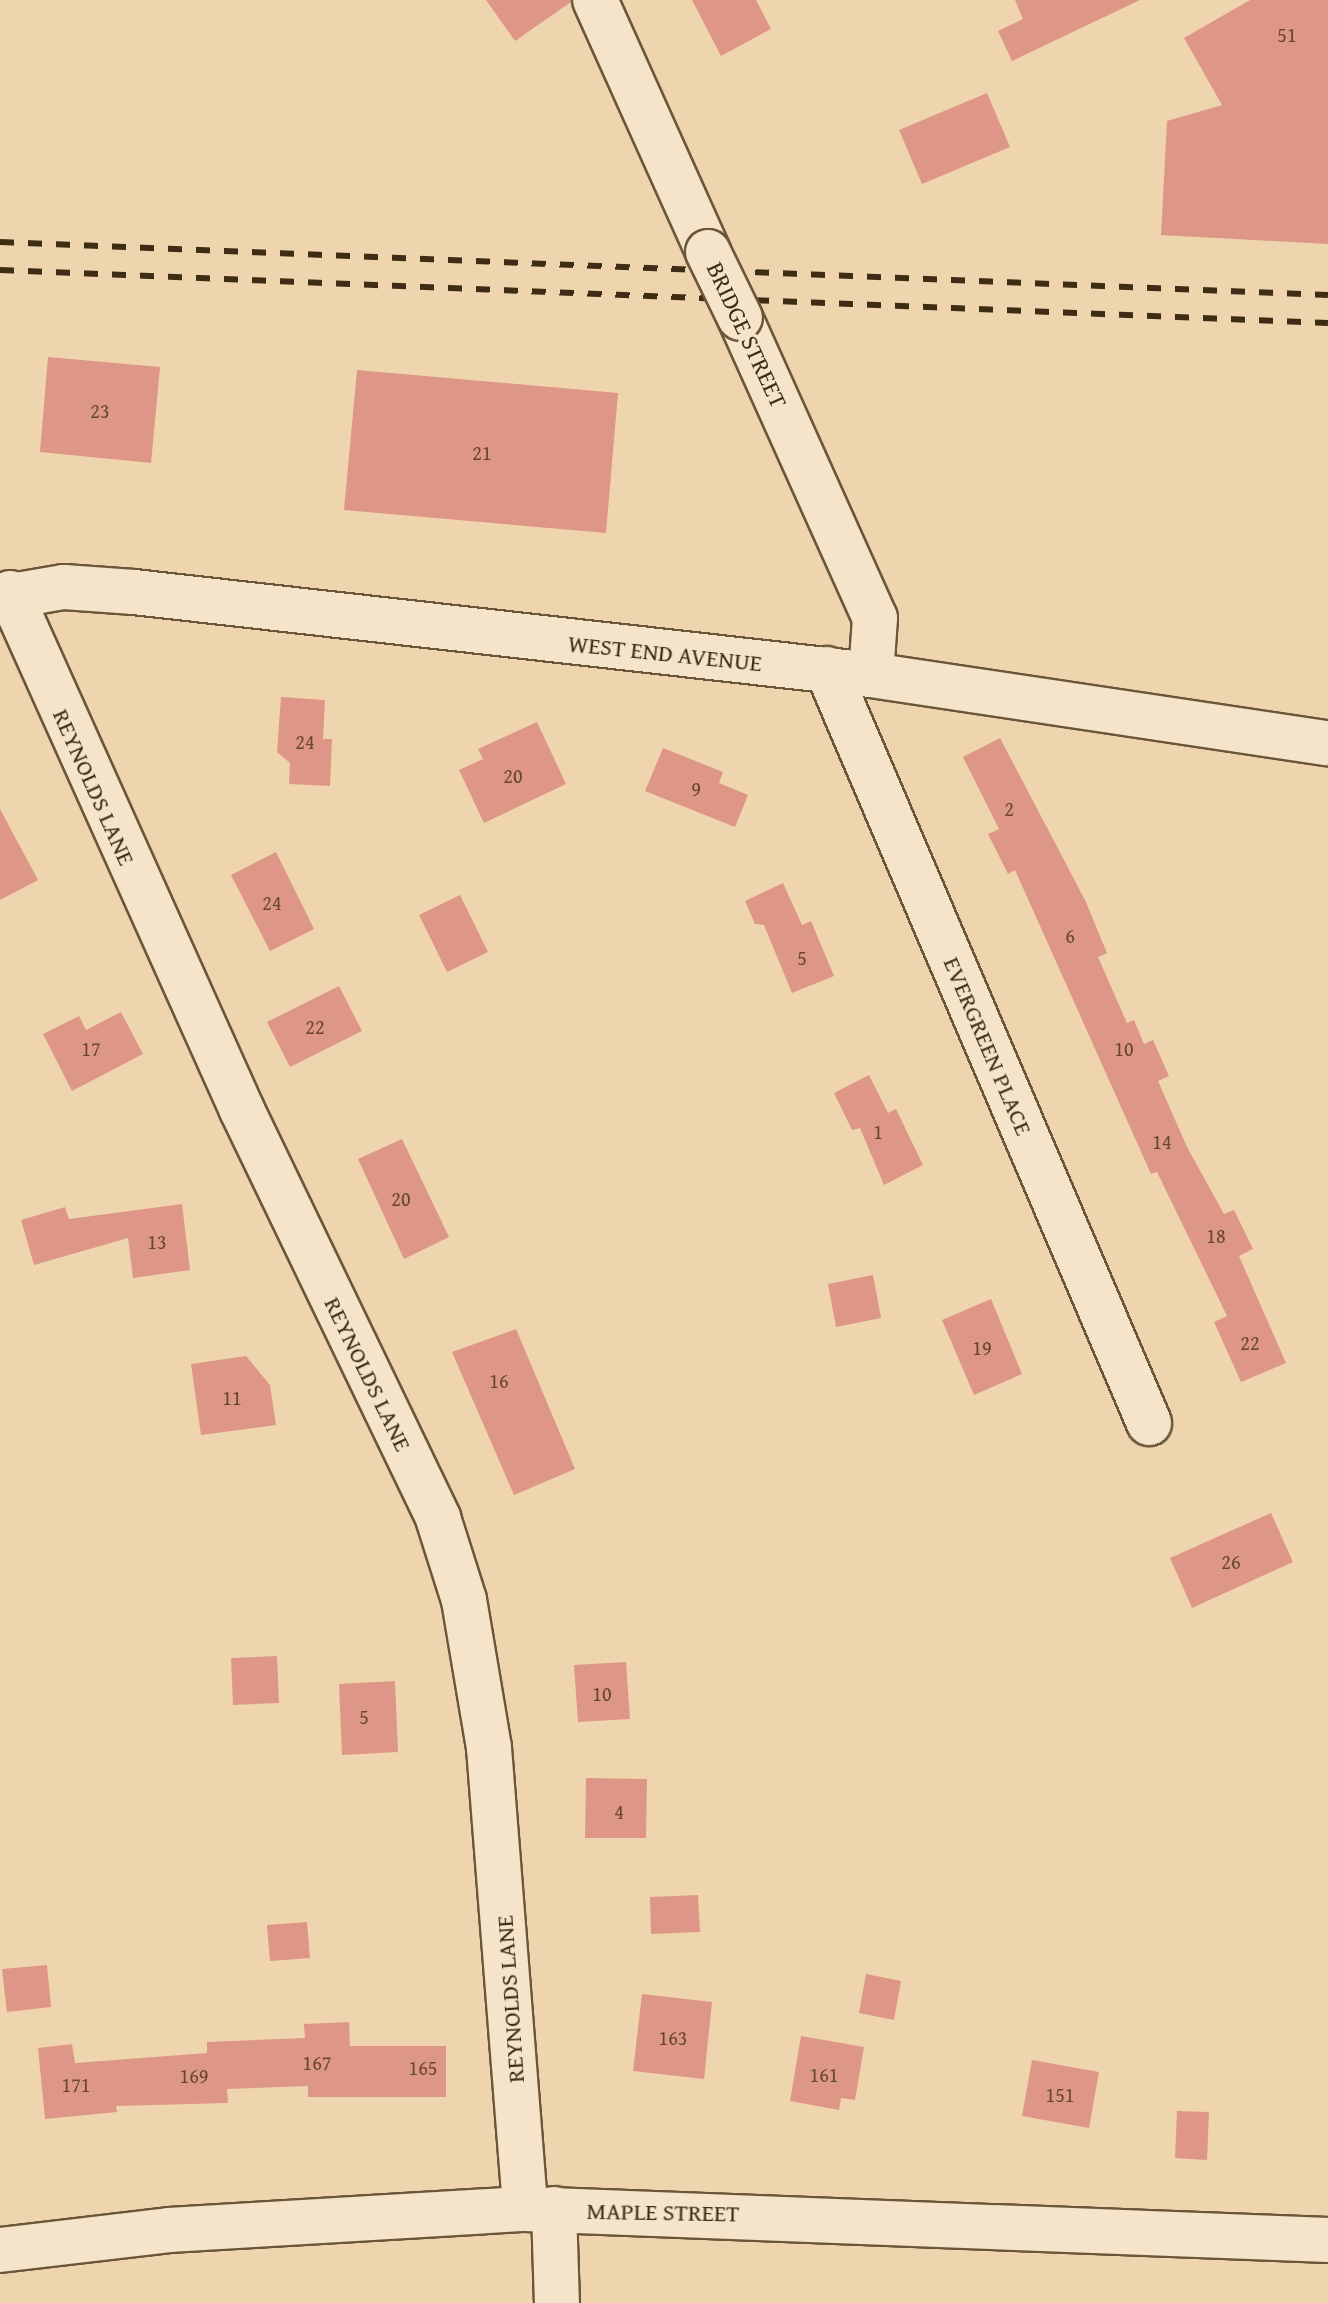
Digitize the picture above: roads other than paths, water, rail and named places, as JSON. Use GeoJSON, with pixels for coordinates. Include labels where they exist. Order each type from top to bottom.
{"type":"FeatureCollection","features":[{"type":"Feature","properties":{"kind":"street","name":"BRIDGE STREET"},"geometry":{"type":"LineString","coordinates":[[595,0],[875,618],[871,675]]}},
{"type":"Feature","properties":{"kind":"street","name":"WEST END AVENUE"},"geometry":{"type":"LineString","coordinates":[[5,596],[64,587],[134,592],[827,669],[1328,743]]}},
{"type":"Feature","properties":{"kind":"street","name":"REYNOLDS LANE"},"geometry":{"type":"LineString","coordinates":[[5,596],[208,1037],[438,1518],[455,1573],[489,1748],[540,2209],[557,2303]]}},
{"type":"Feature","properties":{"kind":"street","name":"EVERGREEN PLACE"},"geometry":{"type":"LineString","coordinates":[[827,669],[1149,1423]]}},
{"type":"Feature","properties":{"kind":"street","name":"MAPLE STREET"},"geometry":{"type":"LineString","coordinates":[[0,2250],[169,2230],[540,2209],[1328,2240]]}},
{"type":"Feature","properties":{"kind":"railway"},"geometry":{"type":"LineString","coordinates":[[0,242],[1328,295]]}},
{"type":"Feature","properties":{"kind":"railway"},"geometry":{"type":"LineString","coordinates":[[0,270],[1328,323]]}}]}
